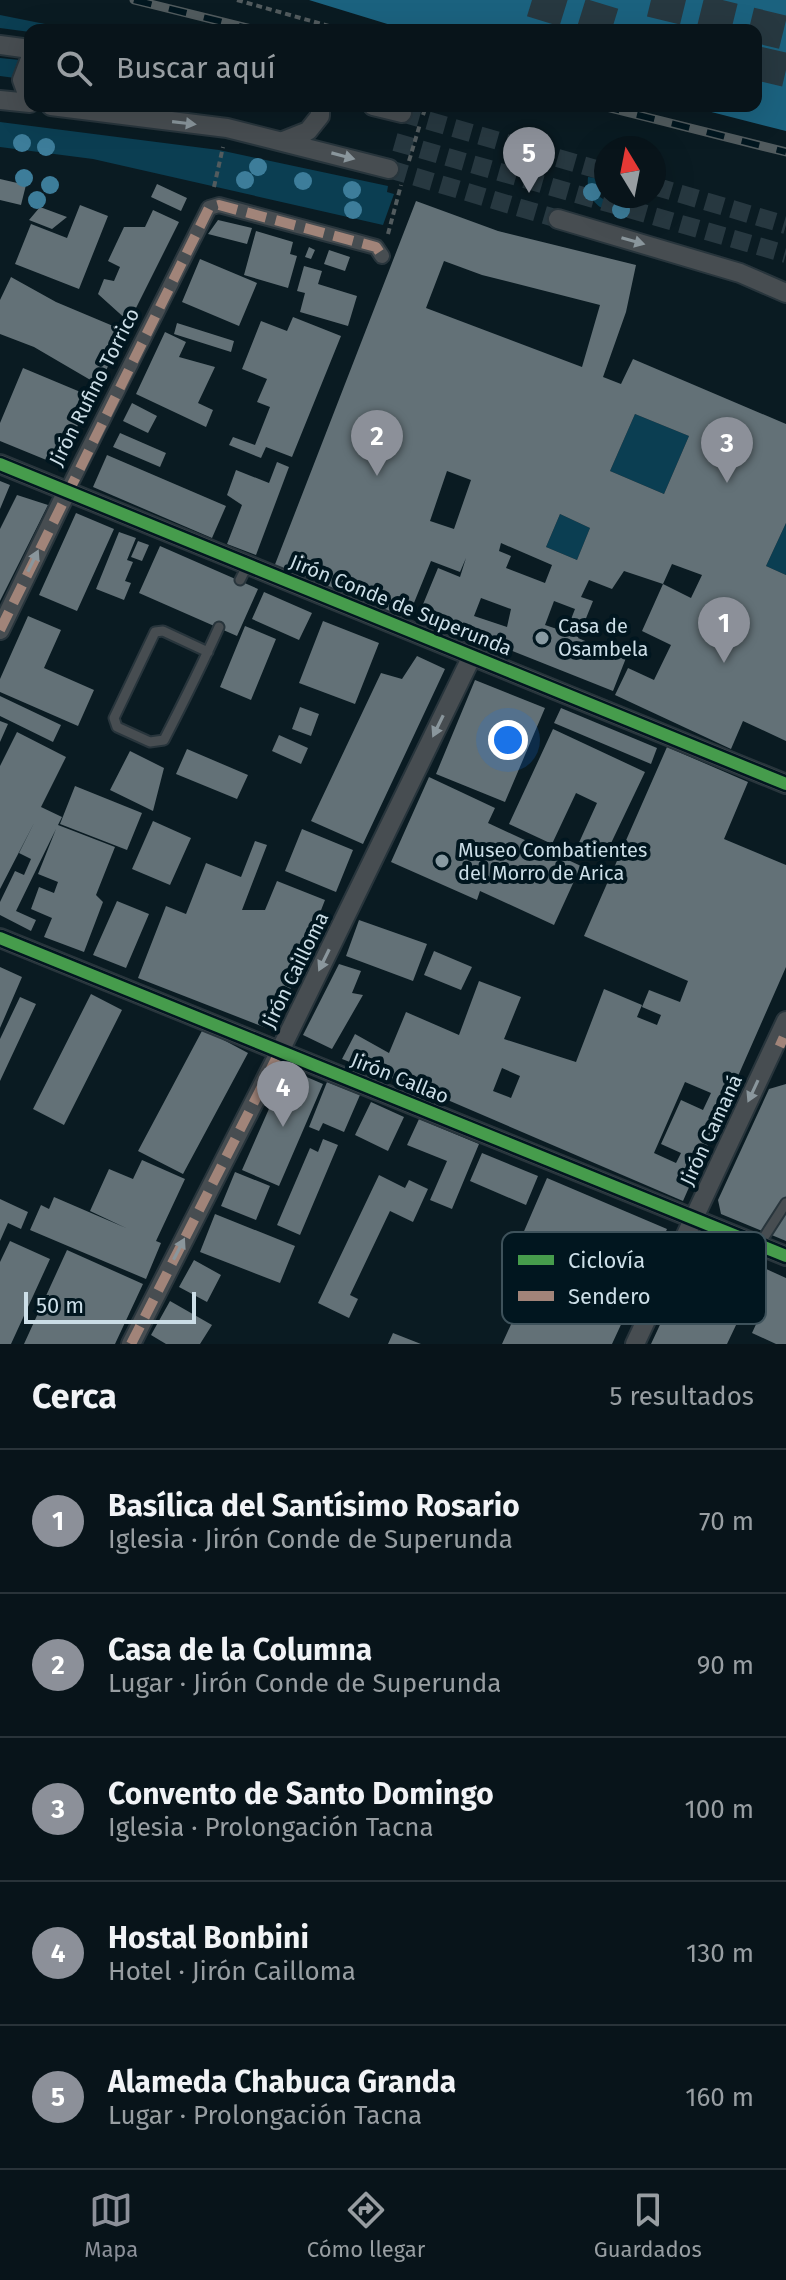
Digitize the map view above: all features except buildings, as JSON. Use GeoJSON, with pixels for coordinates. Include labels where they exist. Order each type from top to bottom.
{"type":"FeatureCollection","features":[{"type":"Feature","properties":{"kind":"street"},"geometry":{"type":"LineString","coordinates":[[0,45],[24,48]]}},
{"type":"Feature","properties":{"kind":"street"},"geometry":{"type":"LineString","coordinates":[[0,100],[24,102]]}},
{"type":"Feature","properties":{"kind":"street"},"geometry":{"type":"LineString","coordinates":[[99,112],[227,128],[389,169]]}},
{"type":"Feature","properties":{"kind":"street"},"geometry":{"type":"LineString","coordinates":[[283,141],[308,131],[320,112]]}},
{"type":"Feature","properties":{"kind":"street"},"geometry":{"type":"LineString","coordinates":[[398,112],[402,113]]}},
{"type":"Feature","properties":{"kind":"street","name":"Jirón Rufino Torrico"},"geometry":{"type":"LineString","coordinates":[[0,630],[209,208],[219,205],[376,247],[382,256]]}},
{"type":"Feature","properties":{"kind":"street"},"geometry":{"type":"LineString","coordinates":[[558,219],[740,273],[786,293]]}},
{"type":"Feature","properties":{"kind":"street","name":"Jirón Conde de Superunda"},"geometry":{"type":"LineString","coordinates":[[0,464],[67,491],[244,572],[472,656],[786,784]]}},
{"type":"Feature","properties":{"kind":"street","name":"Jirón Cailloma"},"geometry":{"type":"LineString","coordinates":[[131,1344],[280,1051],[472,656]]}},
{"type":"Feature","properties":{"kind":"street","name":"Jirón Callao"},"geometry":{"type":"LineString","coordinates":[[0,938],[728,1232]]}},
{"type":"Feature","properties":{"kind":"street","name":"Jirón Camaná"},"geometry":{"type":"LineString","coordinates":[[687,1232],[781,1042],[786,1021]]}},
{"type":"Feature","properties":{"kind":"street","name":"Jirón Callao"},"geometry":{"type":"LineString","coordinates":[[766,1248],[786,1256]]}},
{"type":"Feature","properties":{"kind":"street","name":"Jirón Camaná"},"geometry":{"type":"LineString","coordinates":[[635,1344],[644,1324]]}},
{"type":"Feature","properties":{"kind":"lane"},"geometry":{"type":"LineString","coordinates":[[208,652],[163,631],[155,632],[113,723],[150,742],[164,740],[208,652],[219,627]]}},
{"type":"Feature","properties":{"kind":"lane"},"geometry":{"type":"LineString","coordinates":[[766,1234],[786,1203]]}},
{"type":"Feature","properties":{"kind":"path"},"geometry":{"type":"LineString","coordinates":[[237,0],[322,24]]}},
{"type":"Feature","properties":{"kind":"path"},"geometry":{"type":"LineString","coordinates":[[382,256],[419,127]]}},
{"type":"Feature","properties":{"kind":"path"},"geometry":{"type":"LineString","coordinates":[[214,187],[223,147]]}},
{"type":"Feature","properties":{"kind":"shaded area"},"geometry":{"type":"Polygon","coordinates":[[[309,0],[786,0],[786,131],[712,112],[762,112],[762,24],[387,24],[309,0]]]}},
{"type":"Feature","properties":{"kind":"shaded area"},"geometry":{"type":"Polygon","coordinates":[[[0,15],[45,24],[24,24],[24,31],[0,28],[0,15]]]}},
{"type":"Feature","properties":{"kind":"shaded area"},"geometry":{"type":"Polygon","coordinates":[[[0,58],[20,60],[15,78],[0,76],[0,58]]]}},
{"type":"Feature","properties":{"kind":"shaded area"},"geometry":{"type":"Polygon","coordinates":[[[0,122],[219,150],[388,186],[387,192],[394,194],[383,225],[93,159],[0,147],[0,122]]]}},
{"type":"Feature","properties":{"kind":"shaded area"},"geometry":{"type":"Polygon","coordinates":[[[588,177],[594,178],[594,200],[588,177]]]}},
{"type":"Feature","properties":{"kind":"shaded area"},"geometry":{"type":"Polygon","coordinates":[[[603,208],[632,208],[618,212],[603,208]]]}},
{"type":"Feature","properties":{"kind":"shaded area"},"geometry":{"type":"Polygon","coordinates":[[[635,414],[689,436],[664,494],[610,471],[635,414]]]}},
{"type":"Feature","properties":{"kind":"shaded area"},"geometry":{"type":"Polygon","coordinates":[[[560,514],[590,528],[577,560],[546,547],[560,514]]]}},
{"type":"Feature","properties":{"kind":"shaded area"},"geometry":{"type":"Polygon","coordinates":[[[786,523],[786,575],[766,566],[786,523]]]}},
{"type":"Feature","properties":{"kind":"tunnel"},"geometry":{"type":"LineString","coordinates":[[532,0],[610,24]]}},
{"type":"Feature","properties":{"kind":"tunnel"},"geometry":{"type":"LineString","coordinates":[[651,0],[749,24]]}},
{"type":"Feature","properties":{"kind":"tunnel"},"geometry":{"type":"LineString","coordinates":[[762,27],[786,33]]}},
{"type":"Feature","properties":{"kind":"tunnel"},"geometry":{"type":"LineString","coordinates":[[762,64],[786,70]]}},
{"type":"Feature","properties":{"kind":"tunnel"},"geometry":{"type":"LineString","coordinates":[[402,113],[594,169]]}},
{"type":"Feature","properties":{"kind":"tunnel"},"geometry":{"type":"LineString","coordinates":[[395,142],[786,254]]}},
{"type":"Feature","properties":{"kind":"tunnel"},"geometry":{"type":"LineString","coordinates":[[389,169],[558,219]]}},
{"type":"Feature","properties":{"kind":"tunnel"},"geometry":{"type":"LineString","coordinates":[[666,190],[786,225]]}},
{"type":"Feature","properties":{"kind":"railway"},"geometry":{"type":"LineString","coordinates":[[134,0],[231,24]]}},
{"type":"Feature","properties":{"kind":"railway"},"geometry":{"type":"LineString","coordinates":[[626,112],[786,152]]}},
{"type":"Feature","properties":{"kind":"marked path"},"geometry":{"type":"LineString","coordinates":[[0,630],[209,208],[219,205],[376,247],[382,256]]}},
{"type":"Feature","properties":{"kind":"marked path"},"geometry":{"type":"LineString","coordinates":[[777,1040],[786,1044]]}},
{"type":"Feature","properties":{"kind":"marked path"},"geometry":{"type":"LineString","coordinates":[[131,1344],[280,1051]]}},
{"type":"Feature","properties":{"kind":"cycle path"},"geometry":{"type":"LineString","coordinates":[[0,464],[786,784]]}},
{"type":"Feature","properties":{"kind":"cycle path"},"geometry":{"type":"LineString","coordinates":[[0,938],[727,1232]]}},
{"type":"Feature","properties":{"kind":"cycle path"},"geometry":{"type":"LineString","coordinates":[[766,1248],[786,1256]]}},
{"type":"Feature","properties":{"kind":"place","name":"Alameda Chabuca Granda"},"geometry":{"type":"Point","coordinates":[529,193]}},
{"type":"Feature","properties":{"kind":"place","name":"Casa de la Columna"},"geometry":{"type":"Point","coordinates":[377,476]}},
{"type":"Feature","properties":{"kind":"place","name":"Convento de Santo Domingo"},"geometry":{"type":"Point","coordinates":[727,483]}},
{"type":"Feature","properties":{"kind":"place","name":"Casa de Osambela"},"geometry":{"type":"Point","coordinates":[542,638]}},
{"type":"Feature","properties":{"kind":"place","name":"Basílica del Santísimo Rosario"},"geometry":{"type":"Point","coordinates":[724,663]}},
{"type":"Feature","properties":{"kind":"place","name":"Museo Combatientes del Morro de Arica"},"geometry":{"type":"Point","coordinates":[442,861]}},
{"type":"Feature","properties":{"kind":"place","name":"Hostal Bonbini"},"geometry":{"type":"Point","coordinates":[283,1127]}}]}
